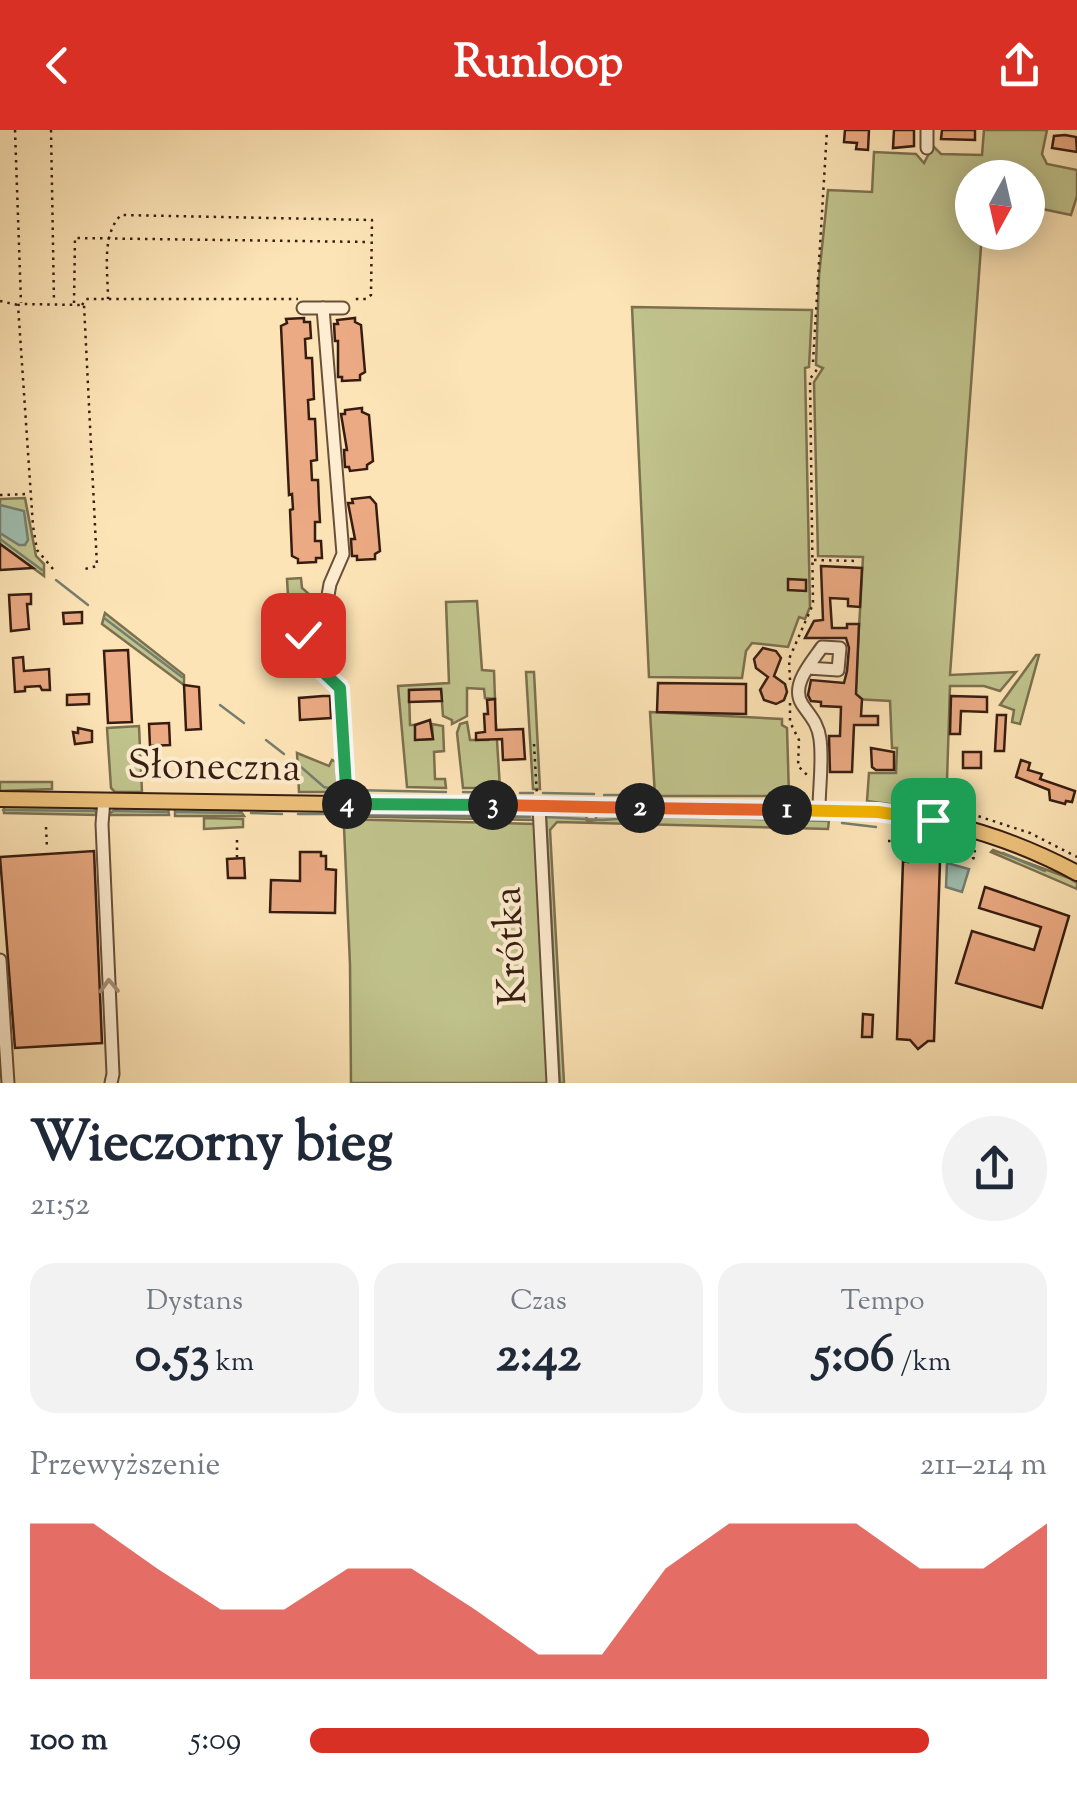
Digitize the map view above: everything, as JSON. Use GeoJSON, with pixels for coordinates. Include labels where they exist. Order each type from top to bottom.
{"type":"FeatureCollection","features":[{"type":"Feature","properties":{"kind":"main road","name":"Słoneczna"},"geometry":{"type":"LineString","coordinates":[[0,798],[345,804],[538,802],[878,812],[948,823],[1027,848],[1077,873]]}},
{"type":"Feature","properties":{"kind":"street"},"geometry":{"type":"LineString","coordinates":[[927,130],[927,148]]}},
{"type":"Feature","properties":{"kind":"street"},"geometry":{"type":"LineString","coordinates":[[305,304],[323,308],[344,304]]}},
{"type":"Feature","properties":{"kind":"street"},"geometry":{"type":"LineString","coordinates":[[323,308],[343,551],[326,607],[305,632],[302,644],[310,659],[340,688],[345,804]]}},
{"type":"Feature","properties":{"kind":"street"},"geometry":{"type":"LineString","coordinates":[[808,668],[802,676],[799,698],[818,728],[819,810]]}},
{"type":"Feature","properties":{"kind":"street"},"geometry":{"type":"LineString","coordinates":[[104,800],[111,1083]]}},
{"type":"Feature","properties":{"kind":"street","name":"Krótka"},"geometry":{"type":"LineString","coordinates":[[538,802],[553,1083]]}},
{"type":"Feature","properties":{"kind":"street"},"geometry":{"type":"LineString","coordinates":[[0,960],[8,1083]]}},
{"type":"Feature","properties":{"kind":"path"},"geometry":{"type":"LineString","coordinates":[[15,130],[30,494],[36,550],[54,570]]}},
{"type":"Feature","properties":{"kind":"path"},"geometry":{"type":"LineString","coordinates":[[51,130],[54,304]]}},
{"type":"Feature","properties":{"kind":"path"},"geometry":{"type":"LineString","coordinates":[[812,362],[827,130]]}},
{"type":"Feature","properties":{"kind":"path"},"geometry":{"type":"LineString","coordinates":[[108,299],[108,240],[121,214],[365,217],[372,220],[371,295],[366,300],[344,304]]}},
{"type":"Feature","properties":{"kind":"path"},"geometry":{"type":"LineString","coordinates":[[74,304],[73,239],[371,242]]}},
{"type":"Feature","properties":{"kind":"path"},"geometry":{"type":"LineString","coordinates":[[85,569],[97,566],[82,304],[86,299],[305,304]]}},
{"type":"Feature","properties":{"kind":"path"},"geometry":{"type":"LineString","coordinates":[[0,302],[82,304]]}},
{"type":"Feature","properties":{"kind":"path"},"geometry":{"type":"LineString","coordinates":[[818,368],[810,379],[813,604],[789,660],[790,722],[799,740],[798,766],[819,785]]}},
{"type":"Feature","properties":{"kind":"path"},"geometry":{"type":"LineString","coordinates":[[0,495],[30,494]]}},
{"type":"Feature","properties":{"kind":"path"},"geometry":{"type":"LineString","coordinates":[[812,560],[857,560]]}},
{"type":"Feature","properties":{"kind":"path"},"geometry":{"type":"LineString","coordinates":[[534,744],[538,802]]}},
{"type":"Feature","properties":{"kind":"path"},"geometry":{"type":"LineString","coordinates":[[950,808],[1030,833],[1077,857]]}},
{"type":"Feature","properties":{"kind":"path"},"geometry":{"type":"LineString","coordinates":[[46,827],[47,848]]}},
{"type":"Feature","properties":{"kind":"path"},"geometry":{"type":"LineString","coordinates":[[888,840],[892,841],[895,833]]}},
{"type":"Feature","properties":{"kind":"path"},"geometry":{"type":"LineString","coordinates":[[236,840],[237,858]]}},
{"type":"Feature","properties":{"kind":"path"},"geometry":{"type":"LineString","coordinates":[[974,850],[973,858],[979,860]]}},
{"type":"Feature","properties":{"kind":"green space"},"geometry":{"type":"Polygon","coordinates":[[[984,130],[1047,130],[1042,154],[1045,160],[955,160],[955,250],[981,250],[950,675],[1016,672],[1000,691],[984,686],[950,686],[946,812],[867,801],[869,773],[896,773],[897,748],[892,748],[890,701],[855,699],[863,557],[818,556],[814,382],[823,368],[816,365],[819,276],[828,190],[872,192],[874,152],[916,154],[924,163],[933,146],[941,154],[982,155],[984,130]]]}},
{"type":"Feature","properties":{"kind":"green space"},"geometry":{"type":"Polygon","coordinates":[[[1045,160],[1047,164],[1077,170],[1077,196],[1071,215],[1045,210],[1045,160]]]}},
{"type":"Feature","properties":{"kind":"green space"},"geometry":{"type":"Polygon","coordinates":[[[632,307],[812,310],[809,367],[805,368],[810,607],[805,619],[799,617],[788,647],[752,643],[746,651],[742,678],[649,677],[632,307]]]}},
{"type":"Feature","properties":{"kind":"green space"},"geometry":{"type":"Polygon","coordinates":[[[25,498],[36,556],[44,564],[44,576],[0,544],[0,499],[25,498]]]}},
{"type":"Feature","properties":{"kind":"green space"},"geometry":{"type":"Polygon","coordinates":[[[301,578],[302,588],[310,595],[289,613],[287,579],[301,578]]]}},
{"type":"Feature","properties":{"kind":"green space"},"geometry":{"type":"Polygon","coordinates":[[[477,601],[482,670],[494,671],[495,699],[485,698],[484,689],[467,688],[467,716],[452,724],[443,716],[441,689],[409,690],[410,725],[415,725],[416,740],[433,739],[432,724],[443,726],[444,751],[434,752],[435,779],[445,779],[446,788],[407,787],[398,686],[449,683],[446,602],[477,601]]]}},
{"type":"Feature","properties":{"kind":"green space"},"geometry":{"type":"Polygon","coordinates":[[[105,613],[184,675],[184,685],[102,624],[105,613]]]}},
{"type":"Feature","properties":{"kind":"green space"},"geometry":{"type":"Polygon","coordinates":[[[1036,655],[1020,724],[1012,722],[1014,710],[1000,705],[1036,655]]]}},
{"type":"Feature","properties":{"kind":"green space"},"geometry":{"type":"Polygon","coordinates":[[[526,672],[534,672],[540,789],[533,789],[526,672]]]}},
{"type":"Feature","properties":{"kind":"green space"},"geometry":{"type":"Polygon","coordinates":[[[650,712],[782,719],[787,728],[789,796],[655,796],[650,712]]]}},
{"type":"Feature","properties":{"kind":"green space"},"geometry":{"type":"Polygon","coordinates":[[[467,722],[470,740],[488,740],[490,726],[496,725],[500,788],[463,788],[457,733],[460,724],[467,722]]]}},
{"type":"Feature","properties":{"kind":"green space"},"geometry":{"type":"Polygon","coordinates":[[[139,726],[142,792],[115,792],[111,788],[107,728],[139,726]]]}},
{"type":"Feature","properties":{"kind":"green space"},"geometry":{"type":"Polygon","coordinates":[[[297,753],[329,766],[332,760],[336,762],[337,792],[299,792],[297,753]]]}},
{"type":"Feature","properties":{"kind":"green space"},"geometry":{"type":"Polygon","coordinates":[[[0,782],[52,782],[52,789],[0,791],[0,782]]]}},
{"type":"Feature","properties":{"kind":"green space"},"geometry":{"type":"Polygon","coordinates":[[[4,807],[94,807],[97,815],[4,813],[4,807]]]}},
{"type":"Feature","properties":{"kind":"green space"},"geometry":{"type":"Polygon","coordinates":[[[118,808],[168,808],[169,815],[107,815],[118,808]]]}},
{"type":"Feature","properties":{"kind":"green space"},"geometry":{"type":"Polygon","coordinates":[[[175,809],[239,809],[244,816],[175,816],[175,809]]]}},
{"type":"Feature","properties":{"kind":"green space"},"geometry":{"type":"Polygon","coordinates":[[[333,810],[528,812],[535,820],[333,816],[333,810]]]}},
{"type":"Feature","properties":{"kind":"green space"},"geometry":{"type":"Polygon","coordinates":[[[545,814],[586,814],[587,821],[596,820],[596,814],[829,820],[828,829],[557,822],[550,830],[564,1083],[556,1083],[545,814]]]}},
{"type":"Feature","properties":{"kind":"green space"},"geometry":{"type":"Polygon","coordinates":[[[204,818],[243,819],[243,827],[204,829],[204,818]]]}},
{"type":"Feature","properties":{"kind":"green space"},"geometry":{"type":"Polygon","coordinates":[[[337,819],[535,824],[549,1083],[351,1083],[344,827],[337,819]]]}},
{"type":"Feature","properties":{"kind":"green space"},"geometry":{"type":"Polygon","coordinates":[[[991,852],[1069,878],[1077,883],[1077,889],[991,852]]]}},
{"type":"Feature","properties":{"kind":"shaded area"},"geometry":{"type":"Polygon","coordinates":[[[0,505],[24,511],[28,540],[25,545],[0,533],[0,505]]]}},
{"type":"Feature","properties":{"kind":"shaded area"},"geometry":{"type":"Polygon","coordinates":[[[947,863],[969,869],[962,892],[946,887],[947,863]]]}},
{"type":"Feature","properties":{"kind":"building"},"geometry":{"type":"Polygon","coordinates":[[[845,130],[869,130],[868,150],[856,149],[857,143],[844,142],[845,130]]]}},
{"type":"Feature","properties":{"kind":"building"},"geometry":{"type":"Polygon","coordinates":[[[894,130],[914,130],[914,146],[893,148],[894,130]]]}},
{"type":"Feature","properties":{"kind":"building"},"geometry":{"type":"Polygon","coordinates":[[[942,130],[975,130],[975,140],[941,139],[942,130]]]}},
{"type":"Feature","properties":{"kind":"building"},"geometry":{"type":"Polygon","coordinates":[[[1054,136],[1076,137],[1077,152],[1052,148],[1054,136]]]}},
{"type":"Feature","properties":{"kind":"building"},"geometry":{"type":"Polygon","coordinates":[[[304,318],[304,322],[310,322],[311,338],[305,339],[306,358],[312,358],[314,399],[308,400],[309,419],[315,419],[317,460],[311,461],[312,480],[318,480],[320,522],[315,522],[315,541],[321,541],[322,558],[298,563],[292,556],[293,509],[292,494],[289,495],[281,326],[287,323],[286,319],[304,318]]]}},
{"type":"Feature","properties":{"kind":"building"},"geometry":{"type":"Polygon","coordinates":[[[355,318],[361,325],[365,372],[360,380],[342,381],[338,377],[334,324],[338,324],[337,320],[355,318]]]}},
{"type":"Feature","properties":{"kind":"building"},"geometry":{"type":"Polygon","coordinates":[[[362,408],[369,415],[373,461],[367,469],[350,471],[345,467],[347,450],[341,414],[362,408]]]}},
{"type":"Feature","properties":{"kind":"building"},"geometry":{"type":"Polygon","coordinates":[[[370,497],[376,504],[380,551],[375,559],[357,560],[357,556],[352,556],[351,539],[355,539],[348,503],[370,497]]]}},
{"type":"Feature","properties":{"kind":"building"},"geometry":{"type":"Polygon","coordinates":[[[0,544],[33,568],[0,570],[0,544]]]}},
{"type":"Feature","properties":{"kind":"building"},"geometry":{"type":"Polygon","coordinates":[[[821,566],[862,568],[860,607],[848,606],[848,599],[830,598],[832,628],[859,624],[856,694],[862,699],[861,716],[878,716],[878,725],[854,725],[852,772],[830,772],[829,736],[840,736],[841,707],[821,706],[821,702],[811,701],[808,695],[811,680],[844,683],[847,671],[846,638],[805,638],[814,621],[823,620],[821,566]]]}},
{"type":"Feature","properties":{"kind":"building"},"geometry":{"type":"Polygon","coordinates":[[[788,579],[806,580],[806,591],[788,590],[788,579]]]}},
{"type":"Feature","properties":{"kind":"building"},"geometry":{"type":"Polygon","coordinates":[[[31,594],[31,604],[27,604],[29,629],[11,631],[9,595],[31,594]]]}},
{"type":"Feature","properties":{"kind":"building"},"geometry":{"type":"Polygon","coordinates":[[[82,612],[82,623],[64,624],[63,613],[82,612]]]}},
{"type":"Feature","properties":{"kind":"building"},"geometry":{"type":"Polygon","coordinates":[[[763,648],[776,651],[781,658],[774,676],[785,684],[787,692],[784,700],[776,704],[764,700],[760,690],[768,677],[756,668],[754,659],[763,648]]]}},
{"type":"Feature","properties":{"kind":"building"},"geometry":{"type":"Polygon","coordinates":[[[128,650],[132,722],[108,723],[104,651],[128,650]]]}},
{"type":"Feature","properties":{"kind":"building"},"geometry":{"type":"Polygon","coordinates":[[[23,657],[24,671],[49,669],[50,690],[40,686],[15,692],[13,658],[23,657]]]}},
{"type":"Feature","properties":{"kind":"building"},"geometry":{"type":"Polygon","coordinates":[[[658,683],[746,684],[746,714],[657,712],[658,683]]]}},
{"type":"Feature","properties":{"kind":"building"},"geometry":{"type":"Polygon","coordinates":[[[184,685],[199,687],[201,729],[186,730],[184,685]]]}},
{"type":"Feature","properties":{"kind":"building"},"geometry":{"type":"Polygon","coordinates":[[[441,689],[442,701],[409,702],[409,690],[441,689]]]}},
{"type":"Feature","properties":{"kind":"building"},"geometry":{"type":"Polygon","coordinates":[[[89,694],[89,704],[67,705],[67,695],[89,694]]]}},
{"type":"Feature","properties":{"kind":"building"},"geometry":{"type":"Polygon","coordinates":[[[330,696],[331,718],[300,720],[299,698],[330,696]]]}},
{"type":"Feature","properties":{"kind":"building"},"geometry":{"type":"Polygon","coordinates":[[[951,696],[987,697],[987,712],[961,711],[960,734],[950,734],[951,696]]]}},
{"type":"Feature","properties":{"kind":"building"},"geometry":{"type":"Polygon","coordinates":[[[495,699],[496,730],[523,729],[525,759],[503,760],[502,739],[476,740],[476,733],[485,732],[487,700],[495,699]]]}},
{"type":"Feature","properties":{"kind":"building"},"geometry":{"type":"Polygon","coordinates":[[[997,715],[1006,715],[1004,751],[995,751],[997,715]]]}},
{"type":"Feature","properties":{"kind":"building"},"geometry":{"type":"Polygon","coordinates":[[[430,720],[433,739],[415,740],[415,725],[430,720]]]}},
{"type":"Feature","properties":{"kind":"building"},"geometry":{"type":"Polygon","coordinates":[[[169,723],[170,745],[150,746],[149,724],[169,723]]]}},
{"type":"Feature","properties":{"kind":"building"},"geometry":{"type":"Polygon","coordinates":[[[78,728],[92,731],[92,742],[75,744],[73,732],[78,733],[78,728]]]}},
{"type":"Feature","properties":{"kind":"building"},"geometry":{"type":"Polygon","coordinates":[[[871,748],[894,752],[894,770],[872,767],[871,748]]]}},
{"type":"Feature","properties":{"kind":"building"},"geometry":{"type":"Polygon","coordinates":[[[963,752],[981,752],[981,768],[963,768],[963,752]]]}},
{"type":"Feature","properties":{"kind":"building"},"geometry":{"type":"Polygon","coordinates":[[[1021,760],[1030,763],[1028,770],[1042,774],[1040,779],[1075,791],[1072,802],[1050,800],[1049,790],[1016,777],[1021,760]]]}},
{"type":"Feature","properties":{"kind":"building"},"geometry":{"type":"Polygon","coordinates":[[[94,851],[102,1043],[15,1048],[0,857],[94,851]]]}},
{"type":"Feature","properties":{"kind":"building"},"geometry":{"type":"Polygon","coordinates":[[[300,852],[321,852],[321,856],[326,856],[326,869],[336,870],[335,913],[270,912],[271,880],[300,881],[300,852]]]}},
{"type":"Feature","properties":{"kind":"building"},"geometry":{"type":"Polygon","coordinates":[[[908,856],[940,861],[934,1041],[918,1049],[910,1040],[897,1039],[903,861],[908,862],[908,856]]]}},
{"type":"Feature","properties":{"kind":"building"},"geometry":{"type":"Polygon","coordinates":[[[244,858],[245,878],[228,878],[227,859],[244,858]]]}},
{"type":"Feature","properties":{"kind":"building"},"geometry":{"type":"Polygon","coordinates":[[[985,887],[1069,916],[1042,1008],[956,983],[972,931],[1034,950],[1041,927],[979,908],[985,887]]]}},
{"type":"Feature","properties":{"kind":"building"},"geometry":{"type":"Polygon","coordinates":[[[863,1014],[873,1015],[872,1037],[862,1037],[863,1014]]]}},
{"type":"Feature","properties":{"kind":"waterway"},"geometry":{"type":"LineString","coordinates":[[0,539],[42,570]]}},
{"type":"Feature","properties":{"kind":"waterway"},"geometry":{"type":"LineString","coordinates":[[56,580],[88,605]]}},
{"type":"Feature","properties":{"kind":"waterway"},"geometry":{"type":"LineString","coordinates":[[104,618],[182,677]]}},
{"type":"Feature","properties":{"kind":"waterway"},"geometry":{"type":"LineString","coordinates":[[220,705],[244,723]]}},
{"type":"Feature","properties":{"kind":"waterway"},"geometry":{"type":"LineString","coordinates":[[266,740],[284,754]]}},
{"type":"Feature","properties":{"kind":"waterway"},"geometry":{"type":"LineString","coordinates":[[293,760],[324,787],[332,789]]}},
{"type":"Feature","properties":{"kind":"waterway"},"geometry":{"type":"LineString","coordinates":[[352,790],[446,792]]}},
{"type":"Feature","properties":{"kind":"waterway"},"geometry":{"type":"LineString","coordinates":[[463,792],[507,793]]}},
{"type":"Feature","properties":{"kind":"waterway"},"geometry":{"type":"LineString","coordinates":[[520,793],[533,793]]}},
{"type":"Feature","properties":{"kind":"waterway"},"geometry":{"type":"LineString","coordinates":[[543,793],[594,794]]}},
{"type":"Feature","properties":{"kind":"waterway"},"geometry":{"type":"LineString","coordinates":[[604,795],[652,795]]}},
{"type":"Feature","properties":{"kind":"waterway"},"geometry":{"type":"LineString","coordinates":[[3,810],[95,811]]}},
{"type":"Feature","properties":{"kind":"waterway"},"geometry":{"type":"LineString","coordinates":[[113,811],[167,812]]}},
{"type":"Feature","properties":{"kind":"waterway"},"geometry":{"type":"LineString","coordinates":[[176,812],[242,813]]}},
{"type":"Feature","properties":{"kind":"waterway"},"geometry":{"type":"LineString","coordinates":[[251,813],[282,814]]}},
{"type":"Feature","properties":{"kind":"waterway"},"geometry":{"type":"LineString","coordinates":[[298,814],[326,814]]}},
{"type":"Feature","properties":{"kind":"waterway"},"geometry":{"type":"LineString","coordinates":[[337,815],[530,817]]}},
{"type":"Feature","properties":{"kind":"waterway"},"geometry":{"type":"LineString","coordinates":[[560,1083],[546,817],[716,818]]}},
{"type":"Feature","properties":{"kind":"waterway"},"geometry":{"type":"LineString","coordinates":[[725,818],[827,821]]}},
{"type":"Feature","properties":{"kind":"waterway"},"geometry":{"type":"LineString","coordinates":[[842,823],[876,827]]}},
{"type":"Feature","properties":{"kind":"waterway"},"geometry":{"type":"LineString","coordinates":[[905,831],[960,842]]}},
{"type":"Feature","properties":{"kind":"waterway"},"geometry":{"type":"LineString","coordinates":[[1003,853],[1045,871]]}},
{"type":"Feature","properties":{"kind":"route"},"geometry":{"type":"LineString","coordinates":[[303,635],[303,651],[340,688],[345,804],[851,811],[933,820]]}}]}
